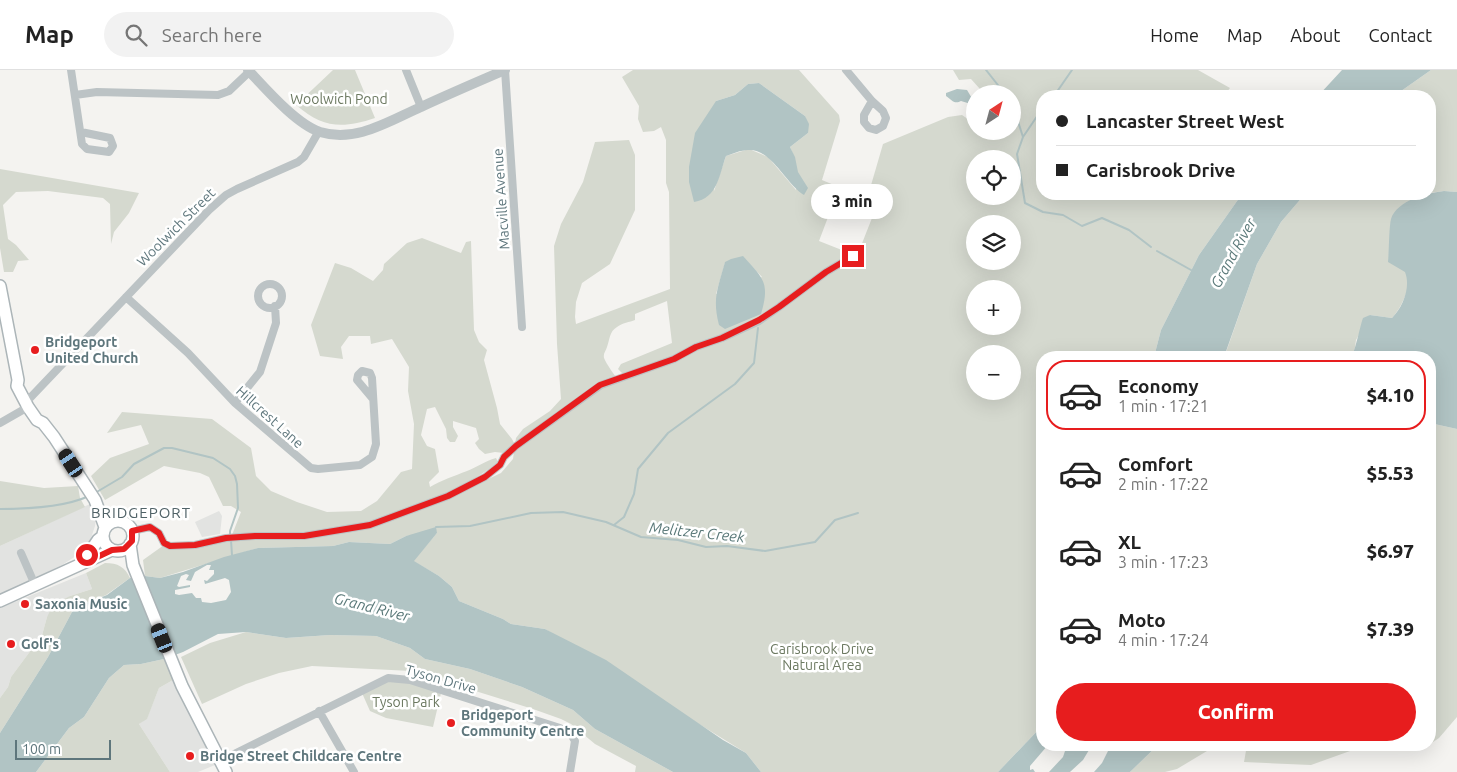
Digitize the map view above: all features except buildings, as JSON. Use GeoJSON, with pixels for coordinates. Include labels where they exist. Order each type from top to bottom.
{"type":"FeatureCollection","features":[{"type":"Feature","properties":{"kind":"main road"},"geometry":{"type":"LineString","coordinates":[[0,286],[18,380],[17,386],[42,416],[43,423],[95,500],[118,521],[127,524],[132,531],[130,544],[135,569],[182,686],[226,772]]}},
{"type":"Feature","properties":{"kind":"main road"},"geometry":{"type":"LineString","coordinates":[[95,500],[107,546],[115,550],[135,569]]}},
{"type":"Feature","properties":{"kind":"main road"},"geometry":{"type":"LineString","coordinates":[[84,561],[111,522],[118,521]]}},
{"type":"Feature","properties":{"kind":"main road"},"geometry":{"type":"LineString","coordinates":[[0,601],[84,561],[115,550],[124,549],[130,544]]}},
{"type":"Feature","properties":{"kind":"street"},"geometry":{"type":"LineString","coordinates":[[71,70],[81,132]]}},
{"type":"Feature","properties":{"kind":"street"},"geometry":{"type":"LineString","coordinates":[[406,70],[421,107]]}},
{"type":"Feature","properties":{"kind":"street"},"geometry":{"type":"LineString","coordinates":[[75,95],[97,92],[218,95],[229,91],[248,71],[287,110],[319,132],[337,135],[364,132],[378,128],[505,70]]}},
{"type":"Feature","properties":{"kind":"street","name":"Macville Avenue"},"geometry":{"type":"LineString","coordinates":[[505,70],[522,327]]}},
{"type":"Feature","properties":{"kind":"street"},"geometry":{"type":"LineString","coordinates":[[846,70],[872,101]]}},
{"type":"Feature","properties":{"kind":"street","name":"Woolwich Street"},"geometry":{"type":"LineString","coordinates":[[0,423],[29,402],[209,210],[226,195],[298,162],[304,157],[319,132]]}},
{"type":"Feature","properties":{"kind":"street"},"geometry":{"type":"LineString","coordinates":[[132,531],[150,527],[159,533],[164,543],[170,546],[195,545],[230,538],[255,536],[304,536],[370,525],[448,496],[485,477],[500,465],[504,457],[516,446],[600,385],[674,359],[696,347],[722,338],[759,320],[826,272],[853,256]]}},
{"type":"Feature","properties":{"kind":"street","name":"Hillcrest Lane"},"geometry":{"type":"LineString","coordinates":[[126,297],[188,353],[235,403],[306,465],[318,470],[360,465],[372,457],[376,444],[373,399]]}},
{"type":"Feature","properties":{"kind":"street"},"geometry":{"type":"LineString","coordinates":[[235,403],[260,372],[276,323],[276,306]]}},
{"type":"Feature","properties":{"kind":"street"},"geometry":{"type":"LineString","coordinates":[[21,553],[35,585]]}},
{"type":"Feature","properties":{"kind":"street","name":"Tyson Drive"},"geometry":{"type":"LineString","coordinates":[[220,761],[388,678],[410,680],[560,728],[570,733],[575,741],[570,772]]}},
{"type":"Feature","properties":{"kind":"street"},"geometry":{"type":"LineString","coordinates":[[319,712],[354,772]]}},
{"type":"Feature","properties":{"kind":"shaded area"},"geometry":{"type":"Polygon","coordinates":[[[90,504],[96,516],[95,526],[90,541],[79,554],[62,565],[0,595],[0,546],[90,504]]]}},
{"type":"Feature","properties":{"kind":"shaded area"},"geometry":{"type":"Polygon","coordinates":[[[219,511],[222,516],[220,534],[202,537],[195,522],[219,511]]]}},
{"type":"Feature","properties":{"kind":"shaded area"},"geometry":{"type":"Polygon","coordinates":[[[86,573],[92,589],[70,596],[47,617],[41,639],[11,677],[8,687],[0,698],[0,608],[86,573]]]}},
{"type":"Feature","properties":{"kind":"shaded area"},"geometry":{"type":"Polygon","coordinates":[[[173,680],[215,765],[198,772],[170,772],[139,724],[147,718],[159,688],[173,680]]]}},
{"type":"Feature","properties":{"kind":"green space","name":"Woolwich Pond"},"geometry":{"type":"Polygon","coordinates":[[[333,70],[355,70],[375,118],[353,124],[333,124],[315,118],[296,105],[333,70]]]}},
{"type":"Feature","properties":{"kind":"green space","name":"Carisbrook Drive Natural Area"},"geometry":{"type":"Polygon","coordinates":[[[633,70],[799,70],[839,115],[840,121],[822,180],[867,199],[883,144],[948,117],[962,115],[966,118],[966,140],[1021,140],[1021,85],[976,85],[971,79],[959,80],[953,70],[1198,70],[1230,88],[1228,90],[1036,90],[1036,200],[1238,200],[1199,255],[1161,330],[1156,351],[1036,351],[1036,732],[998,772],[761,772],[746,753],[545,629],[511,624],[459,601],[452,587],[439,576],[413,561],[437,533],[406,536],[390,544],[349,542],[333,546],[258,548],[160,578],[145,576],[143,560],[164,545],[187,548],[249,538],[367,529],[429,507],[501,473],[513,459],[516,438],[523,429],[550,411],[561,399],[554,246],[561,224],[583,182],[595,142],[629,140],[635,155],[635,210],[610,264],[582,283],[576,302],[576,324],[670,289],[669,192],[666,183],[666,140],[661,127],[654,131],[643,132],[638,119],[639,106],[622,77],[633,70]],[[759,83],[748,84],[735,95],[716,101],[714,191],[726,156],[749,149],[768,157],[796,190],[796,168],[790,147],[808,133],[805,116],[759,83]],[[833,204],[819,241],[857,256],[872,218],[833,204]],[[743,257],[725,263],[716,294],[762,277],[743,257]],[[667,301],[635,314],[635,320],[621,324],[611,333],[604,358],[619,380],[627,378],[618,369],[621,364],[672,343],[667,301]]]}},
{"type":"Feature","properties":{"kind":"green space"},"geometry":{"type":"Polygon","coordinates":[[[1431,70],[1457,70],[1457,192],[1436,192],[1436,90],[1403,90],[1431,70]]]}},
{"type":"Feature","properties":{"kind":"green space"},"geometry":{"type":"Polygon","coordinates":[[[0,169],[139,193],[129,213],[114,232],[111,244],[110,204],[103,198],[48,191],[16,192],[3,205],[8,239],[29,260],[18,261],[13,272],[4,272],[0,248],[0,169]]]}},
{"type":"Feature","properties":{"kind":"green space"},"geometry":{"type":"Polygon","coordinates":[[[1300,200],[1412,200],[1398,210],[1393,218],[1392,228],[1393,238],[1408,280],[1403,300],[1392,318],[1370,315],[1356,340],[1354,351],[1226,351],[1257,264],[1281,222],[1300,200]]]}},
{"type":"Feature","properties":{"kind":"green space"},"geometry":{"type":"Polygon","coordinates":[[[422,238],[461,253],[466,242],[471,241],[474,330],[479,342],[487,350],[484,360],[500,424],[514,443],[504,453],[485,454],[475,443],[479,439],[476,428],[453,421],[453,427],[458,436],[455,442],[450,442],[435,407],[427,409],[421,435],[427,446],[435,449],[439,472],[429,482],[430,487],[492,459],[496,458],[498,462],[454,490],[403,511],[349,526],[297,534],[232,535],[241,512],[231,506],[223,506],[209,477],[200,473],[164,466],[105,500],[91,476],[110,458],[149,444],[141,425],[107,433],[122,412],[212,419],[251,448],[256,476],[271,491],[297,502],[327,512],[361,511],[377,501],[401,472],[412,469],[414,424],[408,391],[409,367],[392,339],[371,344],[370,336],[349,336],[341,347],[343,359],[320,356],[311,325],[335,263],[351,268],[373,281],[383,270],[384,264],[407,243],[422,238]]]}},
{"type":"Feature","properties":{"kind":"green space"},"geometry":{"type":"Polygon","coordinates":[[[1436,424],[1457,429],[1457,717],[1436,740],[1436,424]]]}},
{"type":"Feature","properties":{"kind":"green space"},"geometry":{"type":"Polygon","coordinates":[[[0,481],[44,488],[78,486],[80,498],[85,507],[0,546],[0,481]]]}},
{"type":"Feature","properties":{"kind":"green space"},"geometry":{"type":"Polygon","coordinates":[[[105,563],[120,566],[130,578],[106,595],[79,606],[72,612],[48,657],[0,733],[0,698],[8,687],[11,677],[41,639],[47,617],[53,605],[70,596],[92,589],[86,573],[105,563]]]}},
{"type":"Feature","properties":{"kind":"green space"},"geometry":{"type":"Polygon","coordinates":[[[246,632],[286,638],[330,635],[376,636],[410,648],[425,659],[470,669],[522,687],[573,710],[595,729],[673,772],[635,772],[636,766],[595,744],[571,724],[561,719],[411,671],[312,666],[279,673],[246,684],[202,704],[181,657],[210,643],[246,632]]]}},
{"type":"Feature","properties":{"kind":"green space"},"geometry":{"type":"Polygon","coordinates":[[[164,659],[173,680],[159,688],[147,719],[139,724],[170,772],[36,772],[69,728],[84,717],[109,678],[124,665],[141,664],[164,659]]]}},
{"type":"Feature","properties":{"kind":"green space","name":"Tyson Park"},"geometry":{"type":"Polygon","coordinates":[[[387,681],[411,683],[441,693],[433,727],[386,718],[370,711],[362,693],[387,681]]]}},
{"type":"Feature","properties":{"kind":"green space"},"geometry":{"type":"Polygon","coordinates":[[[1152,751],[1207,751],[1177,769],[1165,772],[1130,772],[1152,751]]]}},
{"type":"Feature","properties":{"kind":"green space"},"geometry":{"type":"Polygon","coordinates":[[[1246,751],[1350,751],[1311,765],[1244,762],[1246,751]]]}},
{"type":"Feature","properties":{"kind":"water"},"geometry":{"type":"Polygon","coordinates":[[[1342,70],[1431,70],[1403,90],[1324,90],[1342,70]]]}},
{"type":"Feature","properties":{"kind":"water"},"geometry":{"type":"Polygon","coordinates":[[[759,83],[805,116],[809,124],[808,133],[790,147],[795,157],[798,172],[808,188],[804,195],[797,190],[771,160],[756,151],[745,150],[726,156],[713,191],[702,200],[694,202],[689,182],[689,167],[695,133],[716,101],[735,95],[748,84],[759,83]]]}},
{"type":"Feature","properties":{"kind":"water"},"geometry":{"type":"Polygon","coordinates":[[[957,89],[966,90],[966,102],[954,102],[946,96],[946,93],[957,89]]]}},
{"type":"Feature","properties":{"kind":"water"},"geometry":{"type":"Polygon","coordinates":[[[1457,192],[1457,429],[1436,424],[1436,351],[1354,351],[1363,318],[1370,315],[1392,318],[1403,303],[1407,284],[1405,272],[1388,262],[1390,223],[1394,212],[1411,200],[1436,200],[1436,193],[1457,192]]]}},
{"type":"Feature","properties":{"kind":"water","name":"Grand River"},"geometry":{"type":"Polygon","coordinates":[[[1238,200],[1300,200],[1281,222],[1257,264],[1226,351],[1156,351],[1161,330],[1199,255],[1238,200]]]}},
{"type":"Feature","properties":{"kind":"water"},"geometry":{"type":"Polygon","coordinates":[[[743,256],[756,270],[763,282],[765,288],[764,304],[761,314],[725,329],[719,325],[717,316],[716,300],[718,286],[725,262],[743,256]]]}},
{"type":"Feature","properties":{"kind":"water","name":"Grand River"},"geometry":{"type":"Polygon","coordinates":[[[436,527],[437,533],[414,561],[439,576],[452,587],[459,601],[511,624],[545,629],[606,660],[723,740],[746,753],[761,772],[673,772],[595,729],[573,710],[522,687],[470,669],[425,659],[410,648],[376,636],[330,635],[286,638],[246,632],[218,634],[183,652],[164,659],[141,664],[124,665],[109,678],[84,717],[69,728],[36,772],[0,772],[0,733],[48,657],[72,612],[79,606],[107,595],[130,578],[145,576],[160,578],[258,548],[333,546],[349,542],[390,544],[406,536],[436,527]],[[207,565],[195,572],[191,581],[186,580],[189,575],[181,576],[177,586],[190,585],[190,587],[175,590],[175,594],[192,593],[196,598],[201,598],[202,602],[211,603],[226,600],[231,592],[229,580],[225,578],[205,584],[204,580],[207,581],[214,574],[214,570],[209,570],[211,565],[207,565]]]}},
{"type":"Feature","properties":{"kind":"water"},"geometry":{"type":"Polygon","coordinates":[[[1036,732],[1036,751],[1043,751],[1030,766],[1030,770],[1033,769],[1035,772],[998,772],[1036,732]]]}},
{"type":"Feature","properties":{"kind":"water"},"geometry":{"type":"Polygon","coordinates":[[[1065,751],[1088,751],[1083,760],[1070,772],[1049,772],[1063,757],[1065,751]]]}},
{"type":"Feature","properties":{"kind":"water"},"geometry":{"type":"Polygon","coordinates":[[[1108,751],[1152,751],[1130,772],[1094,772],[1102,763],[1108,751]]]}},
{"type":"Feature","properties":{"kind":"waterway","name":"Melitzer Creek"},"geometry":{"type":"LineString","coordinates":[[986,70],[998,85]]}},
{"type":"Feature","properties":{"kind":"waterway"},"geometry":{"type":"LineString","coordinates":[[1058,90],[1072,70]]}},
{"type":"Feature","properties":{"kind":"waterway","name":"Melitzer Creek"},"geometry":{"type":"LineString","coordinates":[[1036,118],[1023,137],[1017,154],[1025,203],[1043,212],[1063,215],[1082,226],[1102,218],[1129,230],[1151,247]]}},
{"type":"Feature","properties":{"kind":"waterway","name":"Melitzer Creek"},"geometry":{"type":"LineString","coordinates":[[1021,131],[1023,137]]}},
{"type":"Feature","properties":{"kind":"waterway","name":"Melitzer Creek"},"geometry":{"type":"LineString","coordinates":[[1157,251],[1191,270]]}},
{"type":"Feature","properties":{"kind":"waterway"},"geometry":{"type":"LineString","coordinates":[[614,525],[624,517],[634,494],[638,469],[668,433],[735,384],[754,363],[758,328]]}},
{"type":"Feature","properties":{"kind":"waterway"},"geometry":{"type":"LineString","coordinates":[[95,493],[122,477],[134,464],[164,448],[172,448],[213,458],[230,469],[235,476],[237,484],[238,508],[230,535]]}},
{"type":"Feature","properties":{"kind":"waterway"},"geometry":{"type":"LineString","coordinates":[[0,509],[57,505],[89,496]]}},
{"type":"Feature","properties":{"kind":"waterway","name":"Melitzer Creek"},"geometry":{"type":"LineString","coordinates":[[436,527],[470,526],[531,513],[563,512],[606,522],[641,537],[678,540],[706,547],[727,546],[765,551],[815,542],[835,520],[858,513]]}},
{"type":"Feature","properties":{"kind":"waterway"},"geometry":{"type":"LineString","coordinates":[[231,540],[232,555]]}},
{"type":"Feature","properties":{"kind":"place","name":"Bridgeport United Church"},"geometry":{"type":"Point","coordinates":[35,350]}},
{"type":"Feature","properties":{"kind":"place","name":"Saxonia Music"},"geometry":{"type":"Point","coordinates":[25,604]}},
{"type":"Feature","properties":{"kind":"place","name":"Golf's"},"geometry":{"type":"Point","coordinates":[11,644]}},
{"type":"Feature","properties":{"kind":"place","name":"Bridgeport Community Centre"},"geometry":{"type":"Point","coordinates":[451,723]}},
{"type":"Feature","properties":{"kind":"place","name":"Bridge Street Childcare Centre"},"geometry":{"type":"Point","coordinates":[190,756]}},
{"type":"Feature","properties":{"kind":"district","name":"BRIDGEPORT"},"geometry":{"type":"Point","coordinates":[141,512]}},
{"type":"Feature","properties":{"kind":"route"},"geometry":{"type":"LineString","coordinates":[[87,555],[84,561],[91,560],[112,550],[124,549],[132,541],[132,531],[150,527],[155,529],[164,543],[170,546],[195,545],[226,538],[304,536],[370,525],[448,496],[485,477],[500,465],[504,457],[516,446],[600,385],[652,368],[759,320],[826,272],[853,256]]}}]}
